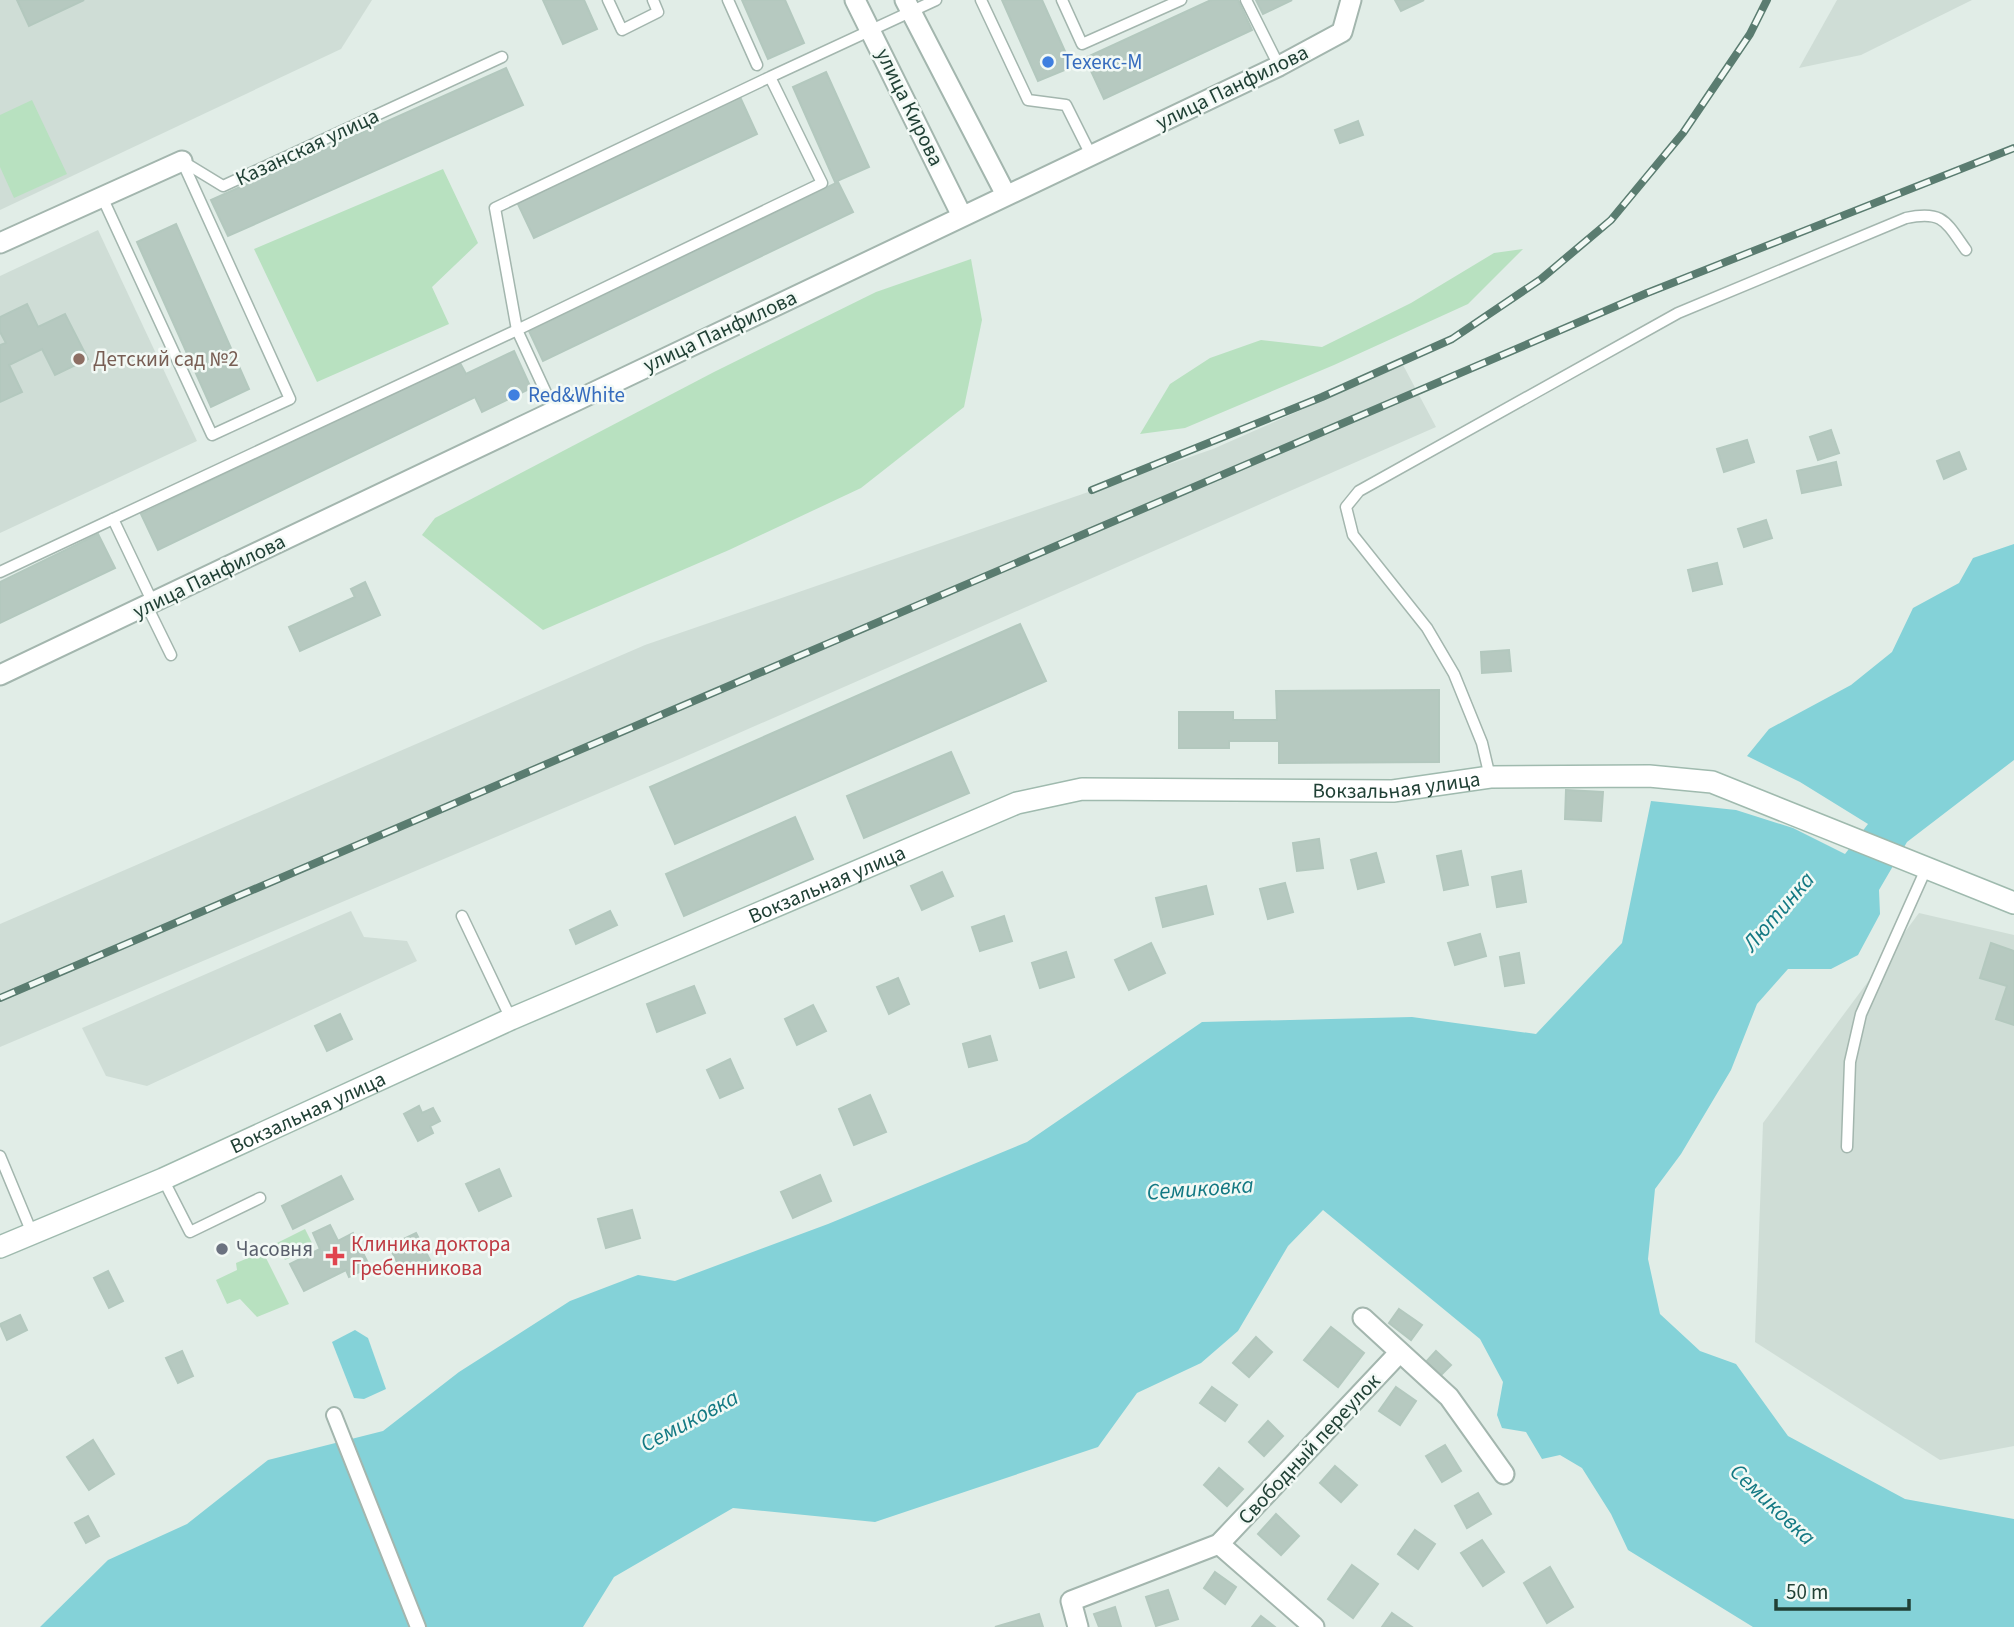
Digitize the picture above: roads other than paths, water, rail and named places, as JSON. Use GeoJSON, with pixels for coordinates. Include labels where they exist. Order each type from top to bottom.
{"type":"FeatureCollection","features":[{"type":"Feature","properties":{"kind":"main road","name":"Вокзальная улица"},"geometry":{"type":"LineString","coordinates":[[0,1247],[163,1179],[510,1019],[1017,803],[1082,789],[1393,791],[1490,777],[1649,776],[1712,782],[2014,903]]}},
{"type":"Feature","properties":{"kind":"street","name":"улица Кирова"},"geometry":{"type":"LineString","coordinates":[[855,0],[873,30],[962,216]]}},
{"type":"Feature","properties":{"kind":"street"},"geometry":{"type":"LineString","coordinates":[[908,5],[1006,195]]}},
{"type":"Feature","properties":{"kind":"street","name":"улица Панфилова"},"geometry":{"type":"LineString","coordinates":[[0,675],[1279,66],[1342,32],[1351,5]]}},
{"type":"Feature","properties":{"kind":"street"},"geometry":{"type":"LineString","coordinates":[[0,243],[103,199],[182,161]]}},
{"type":"Feature","properties":{"kind":"street"},"geometry":{"type":"LineString","coordinates":[[1363,1318],[1449,1397],[1504,1475]]}},
{"type":"Feature","properties":{"kind":"street","name":"Свободный переулок"},"geometry":{"type":"LineString","coordinates":[[1219,1544],[1399,1353]]}},
{"type":"Feature","properties":{"kind":"street"},"geometry":{"type":"LineString","coordinates":[[334,1415],[418,1627]]}},
{"type":"Feature","properties":{"kind":"street"},"geometry":{"type":"LineString","coordinates":[[1079,1627],[1071,1601],[1219,1544],[1308,1625]]}},
{"type":"Feature","properties":{"kind":"lane"},"geometry":{"type":"LineString","coordinates":[[608,0],[622,30],[658,12],[653,0]]}},
{"type":"Feature","properties":{"kind":"lane"},"geometry":{"type":"LineString","coordinates":[[728,0],[757,65]]}},
{"type":"Feature","properties":{"kind":"lane"},"geometry":{"type":"LineString","coordinates":[[554,410],[517,330],[495,208],[873,30],[908,5],[936,0]]}},
{"type":"Feature","properties":{"kind":"lane"},"geometry":{"type":"LineString","coordinates":[[981,0],[1028,100],[1066,105],[1091,155]]}},
{"type":"Feature","properties":{"kind":"lane"},"geometry":{"type":"LineString","coordinates":[[1062,0],[1082,44],[1181,0]]}},
{"type":"Feature","properties":{"kind":"lane"},"geometry":{"type":"LineString","coordinates":[[1246,0],[1279,66]]}},
{"type":"Feature","properties":{"kind":"lane","name":"Казанская улица"},"geometry":{"type":"LineString","coordinates":[[182,161],[223,186],[502,57]]}},
{"type":"Feature","properties":{"kind":"lane"},"geometry":{"type":"LineString","coordinates":[[0,572],[517,330],[822,183],[770,77]]}},
{"type":"Feature","properties":{"kind":"lane"},"geometry":{"type":"LineString","coordinates":[[103,199],[212,435],[290,399],[182,161]]}},
{"type":"Feature","properties":{"kind":"lane"},"geometry":{"type":"LineString","coordinates":[[1490,777],[1482,743],[1454,674],[1427,628],[1353,535],[1346,507],[1359,491],[1678,313],[1906,218],[1928,214],[1945,220],[1966,250]]}},
{"type":"Feature","properties":{"kind":"lane"},"geometry":{"type":"LineString","coordinates":[[113,519],[171,655]]}},
{"type":"Feature","properties":{"kind":"lane"},"geometry":{"type":"LineString","coordinates":[[1847,1147],[1850,1062],[1861,1014],[1926,869]]}},
{"type":"Feature","properties":{"kind":"lane"},"geometry":{"type":"LineString","coordinates":[[462,916],[510,1019]]}},
{"type":"Feature","properties":{"kind":"lane"},"geometry":{"type":"LineString","coordinates":[[0,1156],[32,1233]]}},
{"type":"Feature","properties":{"kind":"lane"},"geometry":{"type":"LineString","coordinates":[[163,1179],[190,1232],[260,1198]]}},
{"type":"Feature","properties":{"kind":"water"},"geometry":{"type":"Polygon","coordinates":[[[2014,544],[2014,760],[1907,842],[1879,890],[1880,914],[1858,955],[1831,969],[1788,969],[1757,1004],[1731,1070],[1681,1154],[1655,1189],[1648,1259],[1660,1314],[1700,1351],[1736,1364],[1788,1436],[1905,1499],[2014,1519],[2014,1627],[1753,1627],[1628,1550],[1611,1514],[1582,1468],[1560,1455],[1542,1459],[1526,1432],[1502,1428],[1497,1415],[1503,1382],[1480,1339],[1323,1210],[1288,1246],[1238,1331],[1201,1363],[1137,1393],[1098,1447],[875,1522],[733,1508],[614,1577],[583,1627],[40,1627],[108,1560],[187,1524],[268,1460],[383,1431],[459,1372],[570,1301],[638,1275],[675,1281],[828,1224],[1027,1142],[1202,1022],[1412,1017],[1536,1034],[1622,943],[1651,801],[1736,810],[1793,828],[1845,854],[1868,824],[1800,782],[1747,756],[1769,729],[1851,685],[1892,652],[1913,608],[1959,583],[1973,558],[2014,544]]]}},
{"type":"Feature","properties":{"kind":"water"},"geometry":{"type":"Polygon","coordinates":[[[355,1330],[368,1338],[386,1389],[364,1399],[354,1398],[332,1342],[355,1330]]]}},
{"type":"Feature","properties":{"kind":"railway"},"geometry":{"type":"LineString","coordinates":[[1092,490],[1322,397],[1452,339],[1541,279],[1611,220],[1683,133],[1750,34],[1767,0]]}},
{"type":"Feature","properties":{"kind":"railway"},"geometry":{"type":"LineString","coordinates":[[0,998],[1647,293],[2014,148]]}},
{"type":"Feature","properties":{"kind":"place","name":"Техекс-М"},"geometry":{"type":"Point","coordinates":[1048,62]}},
{"type":"Feature","properties":{"kind":"place","name":"Детский сад №2"},"geometry":{"type":"Point","coordinates":[79,359]}},
{"type":"Feature","properties":{"kind":"place","name":"Red&White"},"geometry":{"type":"Point","coordinates":[514,395]}},
{"type":"Feature","properties":{"kind":"place","name":"Часовня"},"geometry":{"type":"Point","coordinates":[222,1249]}},
{"type":"Feature","properties":{"kind":"place","name":"Клиника доктора Гребенникова"},"geometry":{"type":"Point","coordinates":[335,1256]}},
{"type":"Feature","properties":{"kind":"water label","name":"Лютинка"},"geometry":{"type":"Point","coordinates":[1778,911]}},
{"type":"Feature","properties":{"kind":"water label","name":"Семиковка"},"geometry":{"type":"Point","coordinates":[1200,1188]}},
{"type":"Feature","properties":{"kind":"water label","name":"Семиковка"},"geometry":{"type":"Point","coordinates":[689,1420]}},
{"type":"Feature","properties":{"kind":"water label","name":"Семиковка"},"geometry":{"type":"Point","coordinates":[1773,1504]}}]}
